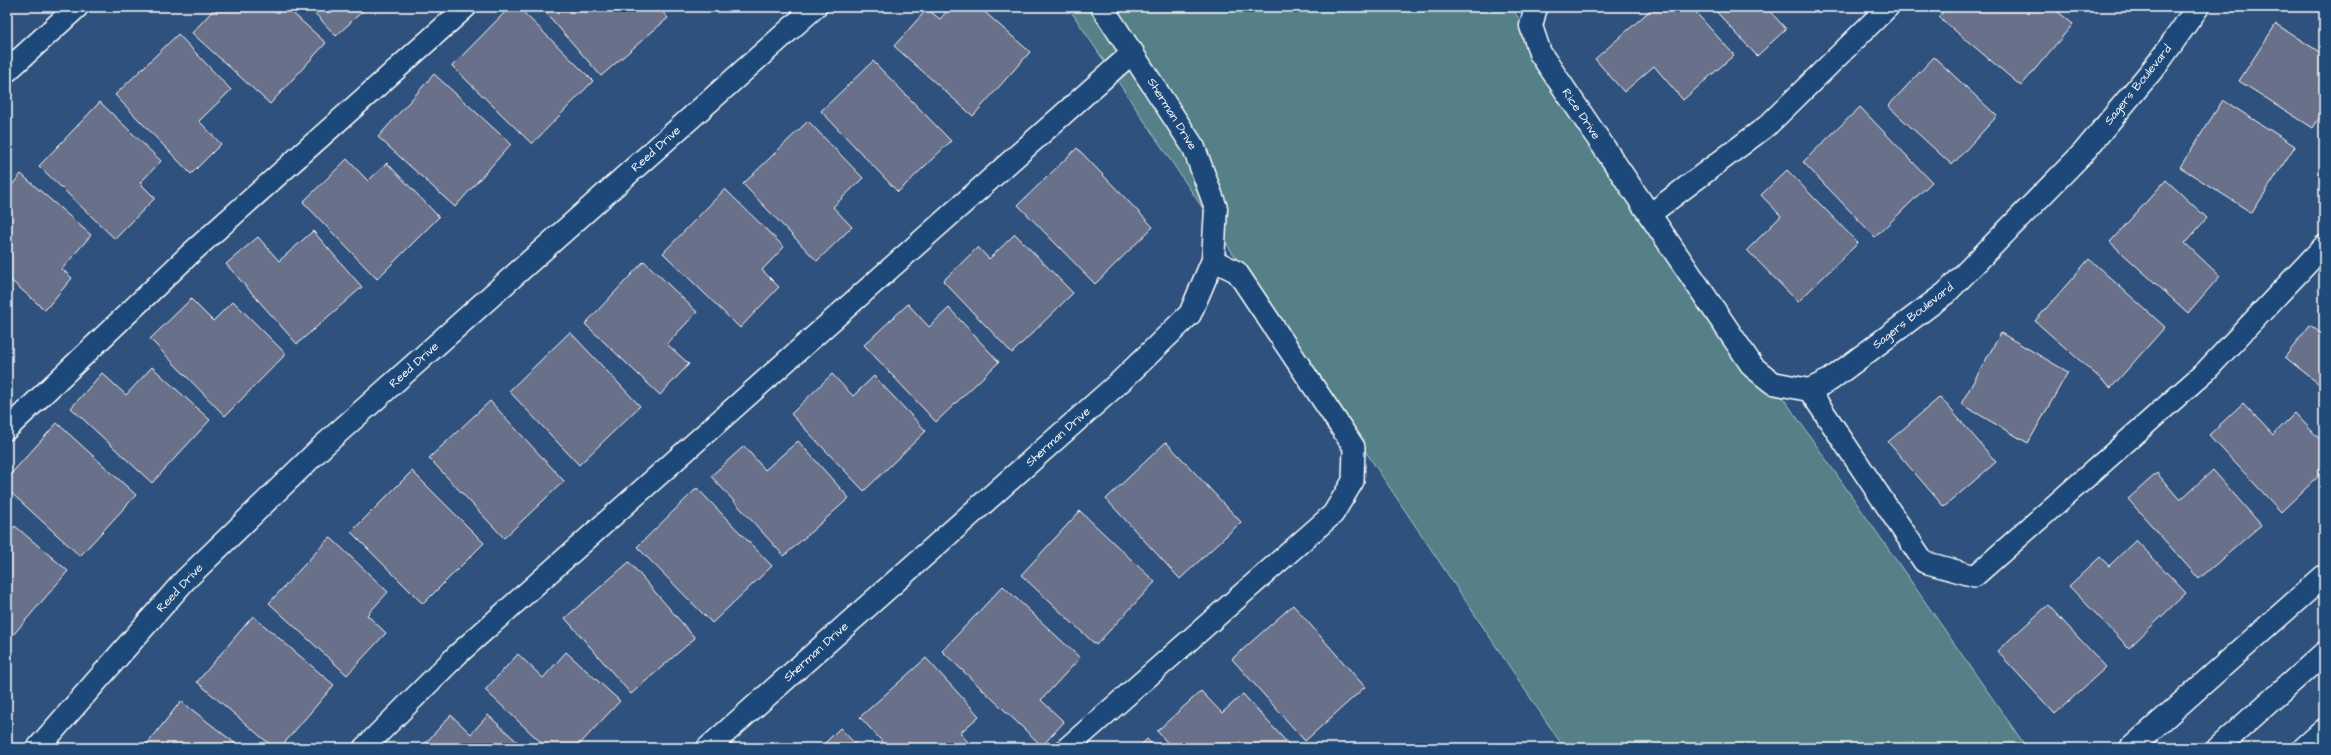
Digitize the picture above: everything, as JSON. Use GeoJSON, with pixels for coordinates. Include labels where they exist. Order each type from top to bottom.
{"type":"FeatureCollection","features":[{"type":"Feature","properties":{"kind":"street"},"geometry":{"type":"LineString","coordinates":[[7,71],[78,7]]}},
{"type":"Feature","properties":{"kind":"street","name":"Reed Drive"},"geometry":{"type":"LineString","coordinates":[[38,748],[185,580],[323,446],[815,7]]}},
{"type":"Feature","properties":{"kind":"street"},"geometry":{"type":"LineString","coordinates":[[1102,7],[1133,52]]}},
{"type":"Feature","properties":{"kind":"street","name":"Rice Drive"},"geometry":{"type":"LineString","coordinates":[[1536,7],[1531,26],[1540,53],[1649,215]]}},
{"type":"Feature","properties":{"kind":"street","name":"Sagers Boulevard"},"geometry":{"type":"LineString","coordinates":[[1809,390],[1830,380],[1946,293],[2083,153],[2158,63],[2198,7]]}},
{"type":"Feature","properties":{"kind":"street","name":"Sherman Drive"},"geometry":{"type":"LineString","coordinates":[[708,748],[1134,369],[1190,314],[1213,260],[1216,208],[1194,148],[1133,52]]}},
{"type":"Feature","properties":{"kind":"street"},"geometry":{"type":"LineString","coordinates":[[1649,215],[1753,367],[1773,383],[1809,390]]}},
{"type":"Feature","properties":{"kind":"street"},"geometry":{"type":"LineString","coordinates":[[2131,748],[2324,576]]}},
{"type":"Feature","properties":{"kind":"street"},"geometry":{"type":"LineString","coordinates":[[2218,748],[2324,653]]}},
{"type":"Feature","properties":{"kind":"street"},"geometry":{"type":"LineString","coordinates":[[2304,748],[2324,730]]}},
{"type":"Feature","properties":{"kind":"lane"},"geometry":{"type":"LineString","coordinates":[[7,429],[192,252],[466,7]]}},
{"type":"Feature","properties":{"kind":"lane"},"geometry":{"type":"LineString","coordinates":[[1649,215],[1768,125],[1888,7]]}},
{"type":"Feature","properties":{"kind":"lane"},"geometry":{"type":"LineString","coordinates":[[364,748],[458,654],[1133,52]]}},
{"type":"Feature","properties":{"kind":"lane"},"geometry":{"type":"LineString","coordinates":[[1809,390],[1924,562],[1975,576],[2206,371],[2324,246]]}},
{"type":"Feature","properties":{"kind":"lane"},"geometry":{"type":"LineString","coordinates":[[1067,748],[1333,514],[1353,481],[1354,446],[1237,272],[1213,260]]}},
{"type":"Feature","properties":{"kind":"green space"},"geometry":{"type":"Polygon","coordinates":[[[1068,7],[1511,7],[2027,748],[1564,748],[1068,7]]]}},
{"type":"Feature","properties":{"kind":"building"},"geometry":{"type":"Polygon","coordinates":[[[216,7],[286,7],[326,43],[270,104],[192,33],[216,7]]]}},
{"type":"Feature","properties":{"kind":"building"},"geometry":{"type":"Polygon","coordinates":[[[309,7],[367,7],[336,36],[309,7]]]}},
{"type":"Feature","properties":{"kind":"building"},"geometry":{"type":"Polygon","coordinates":[[[510,7],[518,7],[593,81],[532,144],[452,66],[510,7]]]}},
{"type":"Feature","properties":{"kind":"building"},"geometry":{"type":"Polygon","coordinates":[[[541,7],[658,7],[668,18],[601,76],[541,7]]]}},
{"type":"Feature","properties":{"kind":"building"},"geometry":{"type":"Polygon","coordinates":[[[951,7],[979,7],[1030,52],[973,116],[894,46],[927,9],[940,19],[951,7]]]}},
{"type":"Feature","properties":{"kind":"building"},"geometry":{"type":"Polygon","coordinates":[[[1654,7],[1691,7],[1734,55],[1683,100],[1654,66],[1624,92],[1595,59],[1654,7]]]}},
{"type":"Feature","properties":{"kind":"building"},"geometry":{"type":"Polygon","coordinates":[[[1712,7],[1766,7],[1786,29],[1757,56],[1712,7]]]}},
{"type":"Feature","properties":{"kind":"building"},"geometry":{"type":"Polygon","coordinates":[[[1947,7],[1987,7],[1991,10],[1994,7],[2052,7],[2073,24],[2021,86],[1939,17],[1947,7]]]}},
{"type":"Feature","properties":{"kind":"building"},"geometry":{"type":"Polygon","coordinates":[[[2276,24],[2324,55],[2324,110],[2313,128],[2239,81],[2276,24]]]}},
{"type":"Feature","properties":{"kind":"building"},"geometry":{"type":"Polygon","coordinates":[[[178,34],[231,90],[199,121],[221,144],[191,174],[115,95],[178,34]]]}},
{"type":"Feature","properties":{"kind":"building"},"geometry":{"type":"Polygon","coordinates":[[[1934,57],[1997,116],[1952,165],[1888,106],[1934,57]]]}},
{"type":"Feature","properties":{"kind":"building"},"geometry":{"type":"Polygon","coordinates":[[[873,61],[951,141],[898,192],[821,111],[873,61]]]}},
{"type":"Feature","properties":{"kind":"building"},"geometry":{"type":"Polygon","coordinates":[[[434,74],[511,144],[455,207],[378,137],[434,74]]]}},
{"type":"Feature","properties":{"kind":"building"},"geometry":{"type":"Polygon","coordinates":[[[2223,100],[2295,146],[2252,213],[2180,167],[2223,100]]]}},
{"type":"Feature","properties":{"kind":"building"},"geometry":{"type":"Polygon","coordinates":[[[100,102],[161,161],[140,183],[155,198],[115,239],[39,166],[100,102]]]}},
{"type":"Feature","properties":{"kind":"building"},"geometry":{"type":"Polygon","coordinates":[[[1860,107],[1932,182],[1875,237],[1803,162],[1860,107]]]}},
{"type":"Feature","properties":{"kind":"building"},"geometry":{"type":"Polygon","coordinates":[[[808,121],[863,178],[833,207],[852,227],[817,261],[743,184],[808,121]]]}},
{"type":"Feature","properties":{"kind":"building"},"geometry":{"type":"Polygon","coordinates":[[[1077,148],[1153,227],[1095,284],[1018,205],[1077,148]]]}},
{"type":"Feature","properties":{"kind":"building"},"geometry":{"type":"Polygon","coordinates":[[[347,159],[368,181],[387,163],[439,217],[377,279],[303,202],[347,159]]]}},
{"type":"Feature","properties":{"kind":"building"},"geometry":{"type":"Polygon","coordinates":[[[1787,170],[1858,243],[1798,302],[1747,250],[1781,216],[1761,195],[1787,170]]]}},
{"type":"Feature","properties":{"kind":"building"},"geometry":{"type":"Polygon","coordinates":[[[21,174],[91,235],[62,269],[72,278],[45,310],[7,277],[7,191],[21,174]]]}},
{"type":"Feature","properties":{"kind":"building"},"geometry":{"type":"Polygon","coordinates":[[[2166,180],[2207,218],[2185,243],[2220,276],[2188,313],[2110,242],[2166,180]]]}},
{"type":"Feature","properties":{"kind":"building"},"geometry":{"type":"Polygon","coordinates":[[[725,189],[784,247],[762,270],[779,287],[740,328],[663,253],[725,189]]]}},
{"type":"Feature","properties":{"kind":"building"},"geometry":{"type":"Polygon","coordinates":[[[313,231],[362,287],[297,344],[226,264],[258,237],[279,261],[313,231]]]}},
{"type":"Feature","properties":{"kind":"building"},"geometry":{"type":"Polygon","coordinates":[[[1015,234],[1073,293],[1012,353],[943,281],[978,247],[989,259],[1015,234]]]}},
{"type":"Feature","properties":{"kind":"building"},"geometry":{"type":"Polygon","coordinates":[[[2089,259],[2165,327],[2111,388],[2035,321],[2089,259]]]}},
{"type":"Feature","properties":{"kind":"building"},"geometry":{"type":"Polygon","coordinates":[[[644,261],[697,312],[667,344],[689,364],[660,395],[585,324],[644,261]]]}},
{"type":"Feature","properties":{"kind":"building"},"geometry":{"type":"Polygon","coordinates":[[[191,299],[213,321],[233,301],[286,354],[225,416],[150,339],[191,299]]]}},
{"type":"Feature","properties":{"kind":"building"},"geometry":{"type":"Polygon","coordinates":[[[908,304],[929,327],[949,308],[999,362],[936,422],[864,345],[908,304]]]}},
{"type":"Feature","properties":{"kind":"building"},"geometry":{"type":"Polygon","coordinates":[[[2310,325],[2324,336],[2324,388],[2285,357],[2310,325]]]}},
{"type":"Feature","properties":{"kind":"building"},"geometry":{"type":"Polygon","coordinates":[[[570,332],[640,406],[579,465],[509,391],[570,332]]]}},
{"type":"Feature","properties":{"kind":"building"},"geometry":{"type":"Polygon","coordinates":[[[2001,333],[2068,372],[2028,443],[1961,404],[2001,333]]]}},
{"type":"Feature","properties":{"kind":"building"},"geometry":{"type":"Polygon","coordinates":[[[152,367],[210,420],[152,483],[71,408],[102,373],[126,395],[152,367]]]}},
{"type":"Feature","properties":{"kind":"building"},"geometry":{"type":"Polygon","coordinates":[[[832,374],[853,396],[874,376],[926,431],[864,491],[791,414],[832,374]]]}},
{"type":"Feature","properties":{"kind":"building"},"geometry":{"type":"Polygon","coordinates":[[[1940,397],[1996,462],[1944,507],[1888,442],[1940,397]]]}},
{"type":"Feature","properties":{"kind":"building"},"geometry":{"type":"Polygon","coordinates":[[[490,401],[564,481],[504,538],[429,458],[490,401]]]}},
{"type":"Feature","properties":{"kind":"building"},"geometry":{"type":"Polygon","coordinates":[[[2243,403],[2273,435],[2295,413],[2324,444],[2324,471],[2281,512],[2209,435],[2243,403]]]}},
{"type":"Feature","properties":{"kind":"building"},"geometry":{"type":"Polygon","coordinates":[[[57,423],[136,495],[80,556],[7,489],[7,478],[57,423]]]}},
{"type":"Feature","properties":{"kind":"building"},"geometry":{"type":"Polygon","coordinates":[[[798,441],[849,498],[784,556],[711,476],[744,446],[765,470],[798,441]]]}},
{"type":"Feature","properties":{"kind":"building"},"geometry":{"type":"Polygon","coordinates":[[[1166,442],[1241,522],[1180,579],[1106,499],[1166,442]]]}},
{"type":"Feature","properties":{"kind":"building"},"geometry":{"type":"Polygon","coordinates":[[[2213,470],[2261,525],[2199,579],[2128,499],[2157,473],[2180,500],[2213,470]]]}},
{"type":"Feature","properties":{"kind":"building"},"geometry":{"type":"Polygon","coordinates":[[[412,471],[484,543],[423,604],[351,532],[412,471]]]}},
{"type":"Feature","properties":{"kind":"building"},"geometry":{"type":"Polygon","coordinates":[[[697,488],[772,566],[712,623],[637,547],[697,488]]]}},
{"type":"Feature","properties":{"kind":"building"},"geometry":{"type":"Polygon","coordinates":[[[1080,511],[1155,582],[1096,645],[1021,575],[1080,511]]]}},
{"type":"Feature","properties":{"kind":"building"},"geometry":{"type":"Polygon","coordinates":[[[15,526],[68,571],[13,635],[7,630],[7,535],[15,526]]]}},
{"type":"Feature","properties":{"kind":"building"},"geometry":{"type":"Polygon","coordinates":[[[330,537],[388,592],[367,615],[386,633],[347,675],[269,603],[330,537]]]}},
{"type":"Feature","properties":{"kind":"building"},"geometry":{"type":"Polygon","coordinates":[[[2136,540],[2186,593],[2129,648],[2069,586],[2100,557],[2109,566],[2136,540]]]}},
{"type":"Feature","properties":{"kind":"building"},"geometry":{"type":"Polygon","coordinates":[[[629,562],[695,638],[631,694],[565,618],[629,562]]]}},
{"type":"Feature","properties":{"kind":"building"},"geometry":{"type":"Polygon","coordinates":[[[1003,586],[1080,658],[1041,700],[1064,722],[1042,746],[942,651],[1003,586]]]}},
{"type":"Feature","properties":{"kind":"building"},"geometry":{"type":"Polygon","coordinates":[[[1293,605],[1365,687],[1305,741],[1232,659],[1293,605]]]}},
{"type":"Feature","properties":{"kind":"building"},"geometry":{"type":"Polygon","coordinates":[[[2048,605],[2106,667],[2055,714],[1997,651],[2048,605]]]}},
{"type":"Feature","properties":{"kind":"building"},"geometry":{"type":"Polygon","coordinates":[[[253,616],[334,685],[280,748],[274,748],[197,682],[253,616]]]}},
{"type":"Feature","properties":{"kind":"building"},"geometry":{"type":"Polygon","coordinates":[[[566,652],[620,701],[576,748],[547,748],[485,690],[518,654],[543,678],[566,652]]]}},
{"type":"Feature","properties":{"kind":"building"},"geometry":{"type":"Polygon","coordinates":[[[926,658],[979,716],[960,733],[973,748],[888,748],[860,717],[926,658]]]}},
{"type":"Feature","properties":{"kind":"building"},"geometry":{"type":"Polygon","coordinates":[[[1201,691],[1222,713],[1243,694],[1292,748],[1172,748],[1157,731],[1201,691]]]}},
{"type":"Feature","properties":{"kind":"building"},"geometry":{"type":"Polygon","coordinates":[[[181,701],[241,748],[144,748],[181,701]]]}},
{"type":"Feature","properties":{"kind":"building"},"geometry":{"type":"Polygon","coordinates":[[[451,715],[471,734],[488,715],[524,748],[421,748],[451,715]]]}},
{"type":"Feature","properties":{"kind":"building"},"geometry":{"type":"Polygon","coordinates":[[[840,728],[859,748],[820,748],[840,728]]]}},
{"type":"Feature","properties":{"kind":"building"},"geometry":{"type":"Polygon","coordinates":[[[1147,739],[1155,748],[1138,748],[1147,739]]]}}]}
